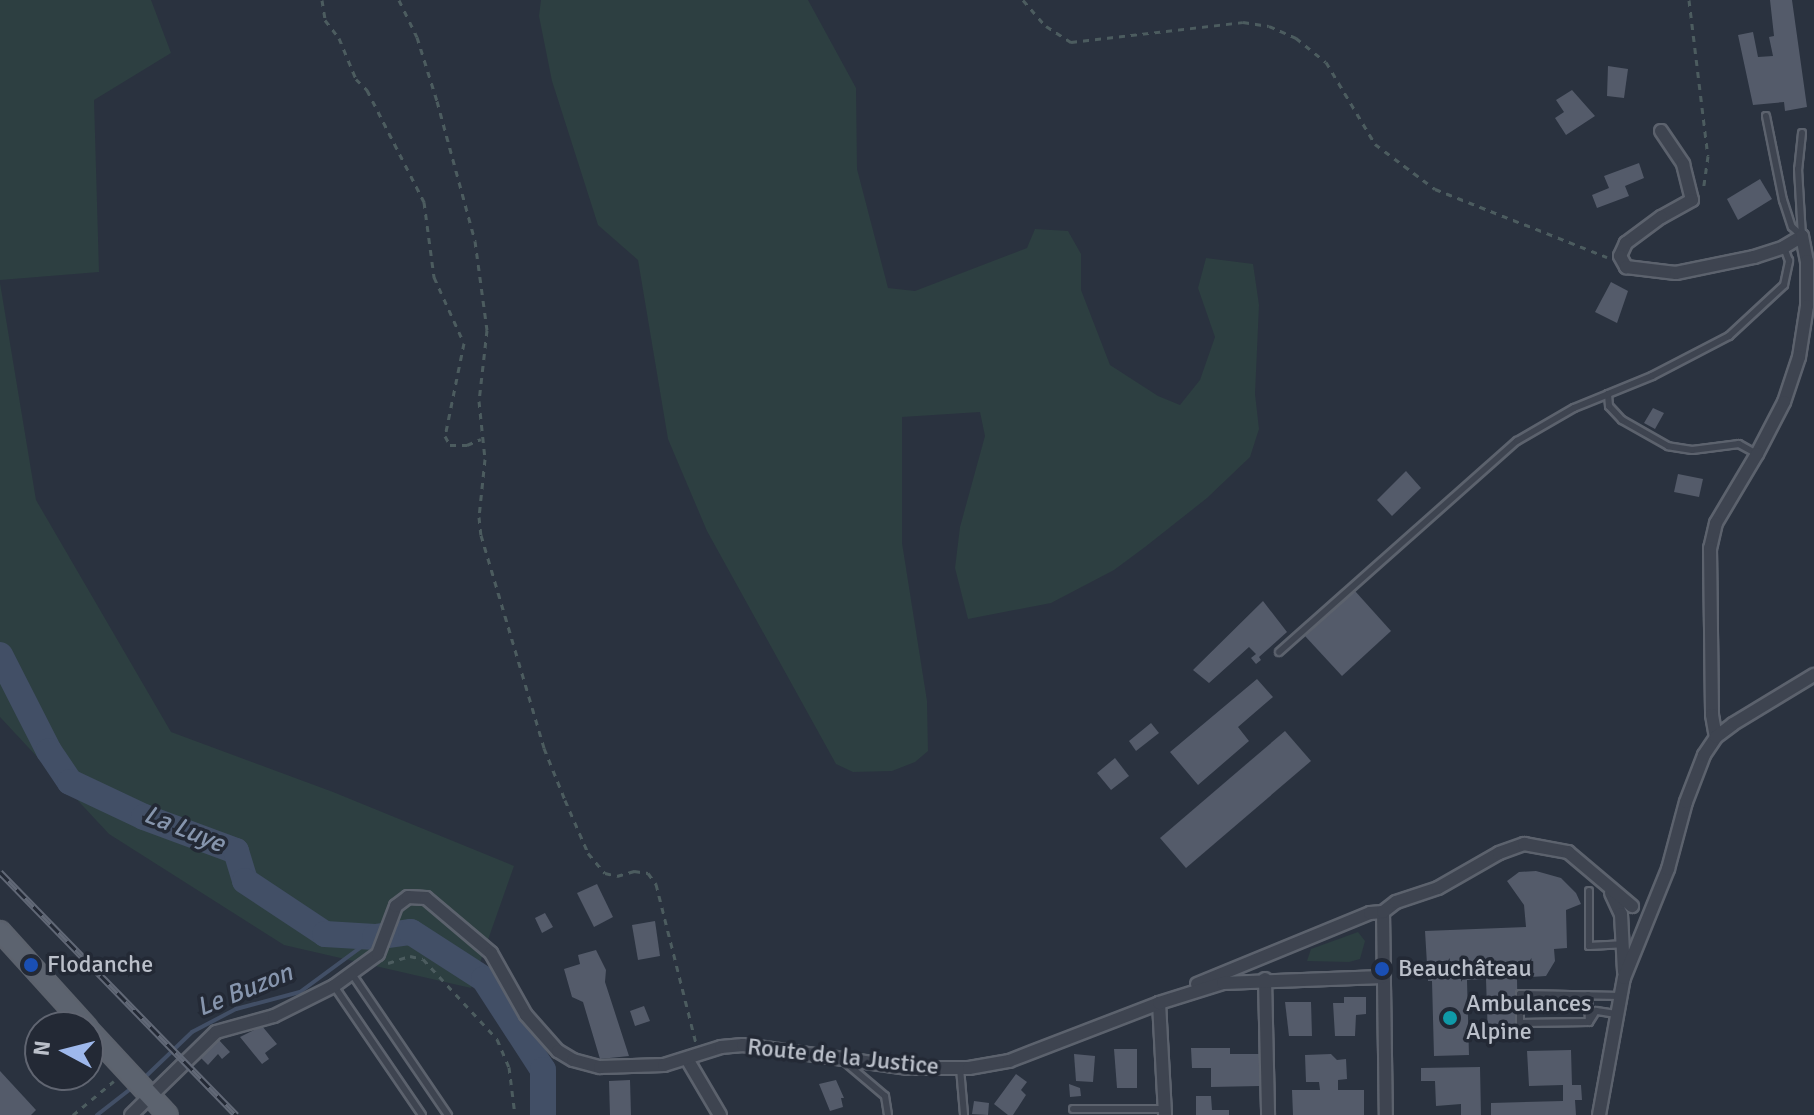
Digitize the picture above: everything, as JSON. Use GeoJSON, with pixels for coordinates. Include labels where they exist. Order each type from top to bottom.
{"type":"FeatureCollection","features":[{"type":"Feature","properties":{"kind":"main road"},"geometry":{"type":"LineString","coordinates":[[0,931],[72,1011]]}},
{"type":"Feature","properties":{"kind":"main road"},"geometry":{"type":"LineString","coordinates":[[104,1047],[168,1115]]}},
{"type":"Feature","properties":{"kind":"street"},"geometry":{"type":"LineString","coordinates":[[1661,131],[1683,164],[1692,200],[1626,243],[1620,252],[1621,262],[1626,267],[1676,273],[1784,247],[1802,236],[1807,261],[1807,306],[1799,357],[1784,402],[1716,523],[1710,548],[1712,715],[1716,737]]}},
{"type":"Feature","properties":{"kind":"street"},"geometry":{"type":"LineString","coordinates":[[1599,1115],[1624,978],[1660,888],[1695,776],[1716,737],[1814,675]]}},
{"type":"Feature","properties":{"kind":"street","name":"Route de la Justice"},"geometry":{"type":"LineString","coordinates":[[131,1115],[138,1084],[216,1032],[274,1016],[352,974],[382,948],[401,900],[417,897],[426,898],[491,953],[542,1035],[573,1060],[600,1067],[640,1068],[743,1045],[908,1068],[960,1068],[1009,1061],[1159,1003],[1275,950],[1370,913],[1383,912],[1396,902],[1452,882],[1499,853],[1524,844],[1568,852],[1593,871],[1628,913],[1644,911],[1646,923]]}},
{"type":"Feature","properties":{"kind":"street"},"geometry":{"type":"LineString","coordinates":[[1624,978],[1622,944],[1628,913],[1653,897],[1660,888]]}},
{"type":"Feature","properties":{"kind":"street"},"geometry":{"type":"LineString","coordinates":[[1383,912],[1386,1115]]}},
{"type":"Feature","properties":{"kind":"street"},"geometry":{"type":"LineString","coordinates":[[1628,913],[1633,933],[1646,923]]}},
{"type":"Feature","properties":{"kind":"street"},"geometry":{"type":"LineString","coordinates":[[1268,1115],[1270,979],[1275,950]]}},
{"type":"Feature","properties":{"kind":"street","name":"Route de la Justice"},"geometry":{"type":"LineString","coordinates":[[1159,1003],[1223,983],[1382,977]]}},
{"type":"Feature","properties":{"kind":"street"},"geometry":{"type":"LineString","coordinates":[[1159,1003],[1165,1112]]}},
{"type":"Feature","properties":{"kind":"street"},"geometry":{"type":"LineString","coordinates":[[693,1056],[720,1115]]}},
{"type":"Feature","properties":{"kind":"lane"},"geometry":{"type":"LineString","coordinates":[[1766,116],[1783,200],[1792,227],[1802,236]]}},
{"type":"Feature","properties":{"kind":"lane"},"geometry":{"type":"LineString","coordinates":[[1802,133],[1798,169],[1802,236]]}},
{"type":"Feature","properties":{"kind":"lane"},"geometry":{"type":"LineString","coordinates":[[1279,652],[1517,441],[1574,408],[1652,376],[1729,336],[1784,285],[1789,261],[1784,247]]}},
{"type":"Feature","properties":{"kind":"lane"},"geometry":{"type":"LineString","coordinates":[[1608,394],[1609,406],[1622,420],[1668,446],[1692,450],[1739,444],[1757,454]]}},
{"type":"Feature","properties":{"kind":"lane"},"geometry":{"type":"LineString","coordinates":[[1589,891],[1589,946],[1622,944]]}},
{"type":"Feature","properties":{"kind":"lane"},"geometry":{"type":"LineString","coordinates":[[352,974],[448,1115]]}},
{"type":"Feature","properties":{"kind":"lane"},"geometry":{"type":"LineString","coordinates":[[334,986],[422,1115]]}},
{"type":"Feature","properties":{"kind":"lane"},"geometry":{"type":"LineString","coordinates":[[1589,1022],[1520,1023],[1520,994],[1621,996]]}},
{"type":"Feature","properties":{"kind":"lane"},"geometry":{"type":"LineString","coordinates":[[1588,995],[1589,1022]]}},
{"type":"Feature","properties":{"kind":"lane"},"geometry":{"type":"LineString","coordinates":[[1589,1022],[1596,1011],[1617,1014]]}},
{"type":"Feature","properties":{"kind":"lane"},"geometry":{"type":"LineString","coordinates":[[843,1060],[885,1096],[888,1115]]}},
{"type":"Feature","properties":{"kind":"lane"},"geometry":{"type":"LineString","coordinates":[[960,1068],[964,1115]]}},
{"type":"Feature","properties":{"kind":"lane"},"geometry":{"type":"LineString","coordinates":[[1073,1109],[1165,1112]]}},
{"type":"Feature","properties":{"kind":"path"},"geometry":{"type":"LineString","coordinates":[[322,0],[325,20],[339,38],[356,79],[367,90],[424,202],[434,277],[464,343],[445,436],[450,445],[481,439]]}},
{"type":"Feature","properties":{"kind":"path"},"geometry":{"type":"LineString","coordinates":[[399,0],[417,37],[475,241],[487,330],[479,401],[485,459],[479,517],[481,535],[544,748],[588,853],[605,873],[617,876],[634,871],[648,873],[656,884],[693,1056]]}},
{"type":"Feature","properties":{"kind":"path"},"geometry":{"type":"LineString","coordinates":[[1023,0],[1046,26],[1071,42],[1092,42],[1243,22],[1283,32],[1313,49],[1326,62],[1375,144],[1435,189],[1621,262]]}},
{"type":"Feature","properties":{"kind":"path"},"geometry":{"type":"LineString","coordinates":[[1689,0],[1708,156],[1705,186],[1692,200]]}},
{"type":"Feature","properties":{"kind":"path"},"geometry":{"type":"LineString","coordinates":[[385,965],[410,956],[423,959],[497,1039],[509,1067],[515,1115]]}},
{"type":"Feature","properties":{"kind":"path"},"geometry":{"type":"LineString","coordinates":[[73,1115],[138,1084]]}},
{"type":"Feature","properties":{"kind":"shaded area"},"geometry":{"type":"Polygon","coordinates":[[[0,0],[151,0],[171,53],[94,100],[99,272],[0,280],[0,0]]]}},
{"type":"Feature","properties":{"kind":"shaded area"},"geometry":{"type":"Polygon","coordinates":[[[541,0],[808,0],[856,88],[857,169],[888,288],[915,291],[1027,248],[1035,229],[1068,231],[1081,254],[1081,290],[1110,365],[1158,396],[1180,405],[1200,380],[1215,337],[1198,288],[1206,258],[1253,264],[1259,305],[1255,394],[1259,429],[1250,457],[1207,498],[1114,570],[1051,603],[968,619],[955,568],[960,527],[985,436],[980,412],[902,417],[902,543],[927,701],[928,751],[915,762],[892,771],[853,772],[836,764],[707,531],[668,439],[638,260],[598,225],[552,81],[539,16],[541,0]]]}},
{"type":"Feature","properties":{"kind":"shaded area"},"geometry":{"type":"Polygon","coordinates":[[[0,283],[36,500],[171,732],[333,792],[514,866],[471,988],[284,945],[109,834],[0,717],[0,283]]]}},
{"type":"Feature","properties":{"kind":"shaded area"},"geometry":{"type":"Polygon","coordinates":[[[1358,932],[1365,941],[1360,959],[1349,962],[1307,961],[1311,949],[1358,932]]]}},
{"type":"Feature","properties":{"kind":"building"},"geometry":{"type":"Polygon","coordinates":[[[1770,0],[1792,0],[1807,107],[1785,111],[1784,102],[1753,105],[1738,35],[1753,32],[1758,57],[1773,56],[1769,37],[1774,36],[1770,0]]]}},
{"type":"Feature","properties":{"kind":"building"},"geometry":{"type":"Polygon","coordinates":[[[1608,66],[1628,69],[1624,98],[1607,96],[1608,66]]]}},
{"type":"Feature","properties":{"kind":"building"},"geometry":{"type":"Polygon","coordinates":[[[1572,90],[1595,116],[1566,135],[1555,118],[1564,112],[1556,100],[1572,90]]]}},
{"type":"Feature","properties":{"kind":"building"},"geometry":{"type":"Polygon","coordinates":[[[1639,163],[1644,178],[1625,186],[1629,196],[1597,208],[1592,195],[1609,188],[1604,176],[1639,163]]]}},
{"type":"Feature","properties":{"kind":"building"},"geometry":{"type":"Polygon","coordinates":[[[1760,179],[1772,199],[1738,220],[1727,199],[1760,179]]]}},
{"type":"Feature","properties":{"kind":"building"},"geometry":{"type":"Polygon","coordinates":[[[1611,282],[1628,291],[1617,323],[1595,312],[1611,282]]]}},
{"type":"Feature","properties":{"kind":"building"},"geometry":{"type":"Polygon","coordinates":[[[1653,408],[1664,413],[1655,429],[1644,423],[1653,408]]]}},
{"type":"Feature","properties":{"kind":"building"},"geometry":{"type":"Polygon","coordinates":[[[1406,471],[1421,488],[1392,516],[1377,500],[1406,471]]]}},
{"type":"Feature","properties":{"kind":"building"},"geometry":{"type":"Polygon","coordinates":[[[1678,474],[1703,479],[1699,497],[1674,492],[1678,474]]]}},
{"type":"Feature","properties":{"kind":"building"},"geometry":{"type":"Polygon","coordinates":[[[1355,591],[1391,631],[1342,676],[1305,636],[1355,591]]]}},
{"type":"Feature","properties":{"kind":"building"},"geometry":{"type":"Polygon","coordinates":[[[1263,601],[1287,632],[1259,657],[1261,660],[1256,664],[1251,658],[1256,654],[1249,647],[1209,683],[1193,670],[1263,601]]]}},
{"type":"Feature","properties":{"kind":"building"},"geometry":{"type":"Polygon","coordinates":[[[1257,679],[1273,697],[1238,727],[1249,741],[1198,785],[1170,752],[1257,679]]]}},
{"type":"Feature","properties":{"kind":"building"},"geometry":{"type":"Polygon","coordinates":[[[1151,723],[1159,733],[1136,751],[1129,741],[1151,723]]]}},
{"type":"Feature","properties":{"kind":"building"},"geometry":{"type":"Polygon","coordinates":[[[1285,731],[1311,761],[1186,868],[1160,838],[1285,731]]]}},
{"type":"Feature","properties":{"kind":"building"},"geometry":{"type":"Polygon","coordinates":[[[1115,758],[1129,776],[1111,790],[1097,773],[1115,758]]]}},
{"type":"Feature","properties":{"kind":"building"},"geometry":{"type":"Polygon","coordinates":[[[1536,871],[1561,878],[1576,893],[1581,904],[1566,910],[1567,948],[1554,949],[1555,961],[1546,976],[1517,978],[1518,1038],[1488,1039],[1486,979],[1467,980],[1469,1055],[1434,1056],[1432,981],[1428,981],[1425,931],[1526,927],[1524,905],[1507,881],[1519,872],[1536,871]]]}},
{"type":"Feature","properties":{"kind":"building"},"geometry":{"type":"Polygon","coordinates":[[[597,884],[613,917],[594,927],[577,893],[597,884]]]}},
{"type":"Feature","properties":{"kind":"building"},"geometry":{"type":"Polygon","coordinates":[[[545,913],[553,927],[542,933],[535,918],[545,913]]]}},
{"type":"Feature","properties":{"kind":"building"},"geometry":{"type":"Polygon","coordinates":[[[655,921],[660,956],[638,960],[632,925],[655,921]]]}},
{"type":"Feature","properties":{"kind":"building"},"geometry":{"type":"Polygon","coordinates":[[[596,950],[606,970],[605,982],[629,1056],[600,1059],[583,1002],[572,997],[564,969],[580,964],[578,955],[596,950]]]}},
{"type":"Feature","properties":{"kind":"building"},"geometry":{"type":"Polygon","coordinates":[[[1344,997],[1366,997],[1366,1014],[1356,1015],[1355,1036],[1335,1036],[1333,1003],[1344,1003],[1344,997]]]}},
{"type":"Feature","properties":{"kind":"building"},"geometry":{"type":"Polygon","coordinates":[[[1285,1002],[1311,1002],[1312,1036],[1289,1036],[1285,1002]]]}},
{"type":"Feature","properties":{"kind":"building"},"geometry":{"type":"Polygon","coordinates":[[[644,1006],[650,1021],[635,1026],[630,1011],[644,1006]]]}},
{"type":"Feature","properties":{"kind":"building"},"geometry":{"type":"Polygon","coordinates":[[[262,1026],[277,1044],[265,1053],[269,1059],[262,1064],[240,1037],[262,1026]]]}},
{"type":"Feature","properties":{"kind":"building"},"geometry":{"type":"Polygon","coordinates":[[[218,1039],[230,1052],[222,1059],[218,1054],[208,1065],[200,1057],[218,1039]]]}},
{"type":"Feature","properties":{"kind":"building"},"geometry":{"type":"Polygon","coordinates":[[[1191,1048],[1230,1048],[1230,1054],[1260,1054],[1260,1086],[1211,1087],[1211,1068],[1192,1068],[1191,1048]]]}},
{"type":"Feature","properties":{"kind":"building"},"geometry":{"type":"Polygon","coordinates":[[[1114,1049],[1137,1049],[1137,1088],[1117,1088],[1114,1049]]]}},
{"type":"Feature","properties":{"kind":"building"},"geometry":{"type":"Polygon","coordinates":[[[1571,1050],[1572,1085],[1581,1085],[1582,1100],[1575,1100],[1576,1115],[1491,1115],[1491,1103],[1563,1101],[1563,1085],[1529,1086],[1527,1051],[1571,1050]]]}},
{"type":"Feature","properties":{"kind":"building"},"geometry":{"type":"Polygon","coordinates":[[[1074,1054],[1095,1056],[1093,1082],[1076,1081],[1074,1054]]]}},
{"type":"Feature","properties":{"kind":"building"},"geometry":{"type":"Polygon","coordinates":[[[1331,1054],[1337,1060],[1346,1059],[1347,1079],[1338,1080],[1338,1090],[1364,1090],[1364,1115],[1293,1115],[1292,1090],[1320,1090],[1319,1082],[1306,1082],[1305,1055],[1331,1054]]]}},
{"type":"Feature","properties":{"kind":"building"},"geometry":{"type":"Polygon","coordinates":[[[1480,1067],[1481,1115],[1461,1115],[1461,1104],[1436,1106],[1435,1081],[1421,1081],[1421,1068],[1480,1067]]]}},
{"type":"Feature","properties":{"kind":"building"},"geometry":{"type":"Polygon","coordinates":[[[0,1071],[36,1110],[31,1115],[0,1115],[0,1071]]]}},
{"type":"Feature","properties":{"kind":"building"},"geometry":{"type":"Polygon","coordinates":[[[1016,1074],[1027,1082],[1021,1090],[1026,1095],[1013,1115],[1008,1115],[994,1104],[1016,1074]]]}},
{"type":"Feature","properties":{"kind":"building"},"geometry":{"type":"Polygon","coordinates":[[[630,1080],[631,1115],[610,1115],[609,1081],[630,1080]]]}},
{"type":"Feature","properties":{"kind":"building"},"geometry":{"type":"Polygon","coordinates":[[[836,1080],[844,1098],[841,1098],[843,1107],[830,1111],[819,1084],[836,1080]]]}},
{"type":"Feature","properties":{"kind":"building"},"geometry":{"type":"Polygon","coordinates":[[[1069,1084],[1080,1088],[1081,1096],[1070,1097],[1069,1084]]]}},
{"type":"Feature","properties":{"kind":"building"},"geometry":{"type":"Polygon","coordinates":[[[1196,1096],[1211,1096],[1212,1110],[1229,1110],[1229,1115],[1196,1115],[1196,1096]]]}},
{"type":"Feature","properties":{"kind":"building"},"geometry":{"type":"Polygon","coordinates":[[[974,1101],[989,1103],[988,1115],[972,1114],[974,1101]]]}},
{"type":"Feature","properties":{"kind":"waterway","name":"La Luye"},"geometry":{"type":"LineString","coordinates":[[0,655],[49,751],[70,782],[144,817],[236,851],[245,881],[325,934],[375,937],[411,932],[484,979],[543,1070],[543,1115]]}},
{"type":"Feature","properties":{"kind":"waterway","name":"Le Buzon"},"geometry":{"type":"LineString","coordinates":[[143,1079],[192,1032],[236,1009],[300,992],[375,937]]}},
{"type":"Feature","properties":{"kind":"waterway","name":"Le Buzon"},"geometry":{"type":"LineString","coordinates":[[97,1115],[133,1087]]}},
{"type":"Feature","properties":{"kind":"railway"},"geometry":{"type":"LineString","coordinates":[[0,872],[236,1115]]}},
{"type":"Feature","properties":{"kind":"place","name":"Flodanche"},"geometry":{"type":"Point","coordinates":[31,965]}},
{"type":"Feature","properties":{"kind":"place","name":"Beauchâteau"},"geometry":{"type":"Point","coordinates":[1382,969]}},
{"type":"Feature","properties":{"kind":"place","name":"Ambulances Alpine"},"geometry":{"type":"Point","coordinates":[1450,1018]}}]}
